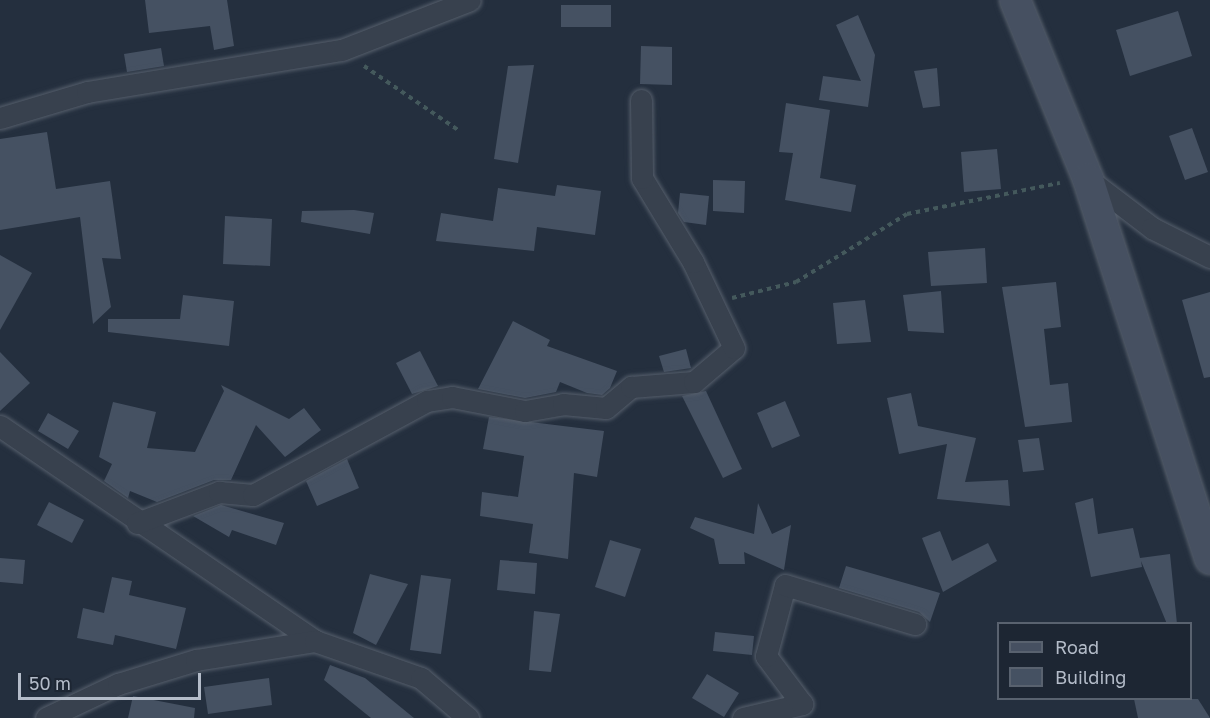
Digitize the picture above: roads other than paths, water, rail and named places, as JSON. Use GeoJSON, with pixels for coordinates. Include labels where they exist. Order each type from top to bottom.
{"type":"FeatureCollection","features":[{"type":"Feature","properties":{"kind":"main road"},"geometry":{"type":"LineString","coordinates":[[1015,0],[1088,179],[1210,559]]}},
{"type":"Feature","properties":{"kind":"street"},"geometry":{"type":"LineString","coordinates":[[0,118],[87,92],[342,50],[470,0]]}},
{"type":"Feature","properties":{"kind":"street"},"geometry":{"type":"LineString","coordinates":[[137,524],[219,492],[254,495],[427,401],[452,397],[525,411],[563,404],[606,408],[631,387],[694,382],[734,348],[712,303],[642,178],[641,100]]}},
{"type":"Feature","properties":{"kind":"street"},"geometry":{"type":"LineString","coordinates":[[1088,179],[1152,228],[1210,257]]}},
{"type":"Feature","properties":{"kind":"street"},"geometry":{"type":"LineString","coordinates":[[0,426],[137,524],[315,641],[421,678],[468,718]]}},
{"type":"Feature","properties":{"kind":"street"},"geometry":{"type":"LineString","coordinates":[[743,718],[802,704],[766,656],[785,585],[915,624]]}},
{"type":"Feature","properties":{"kind":"street"},"geometry":{"type":"LineString","coordinates":[[46,718],[118,684],[196,660],[315,641]]}}]}
